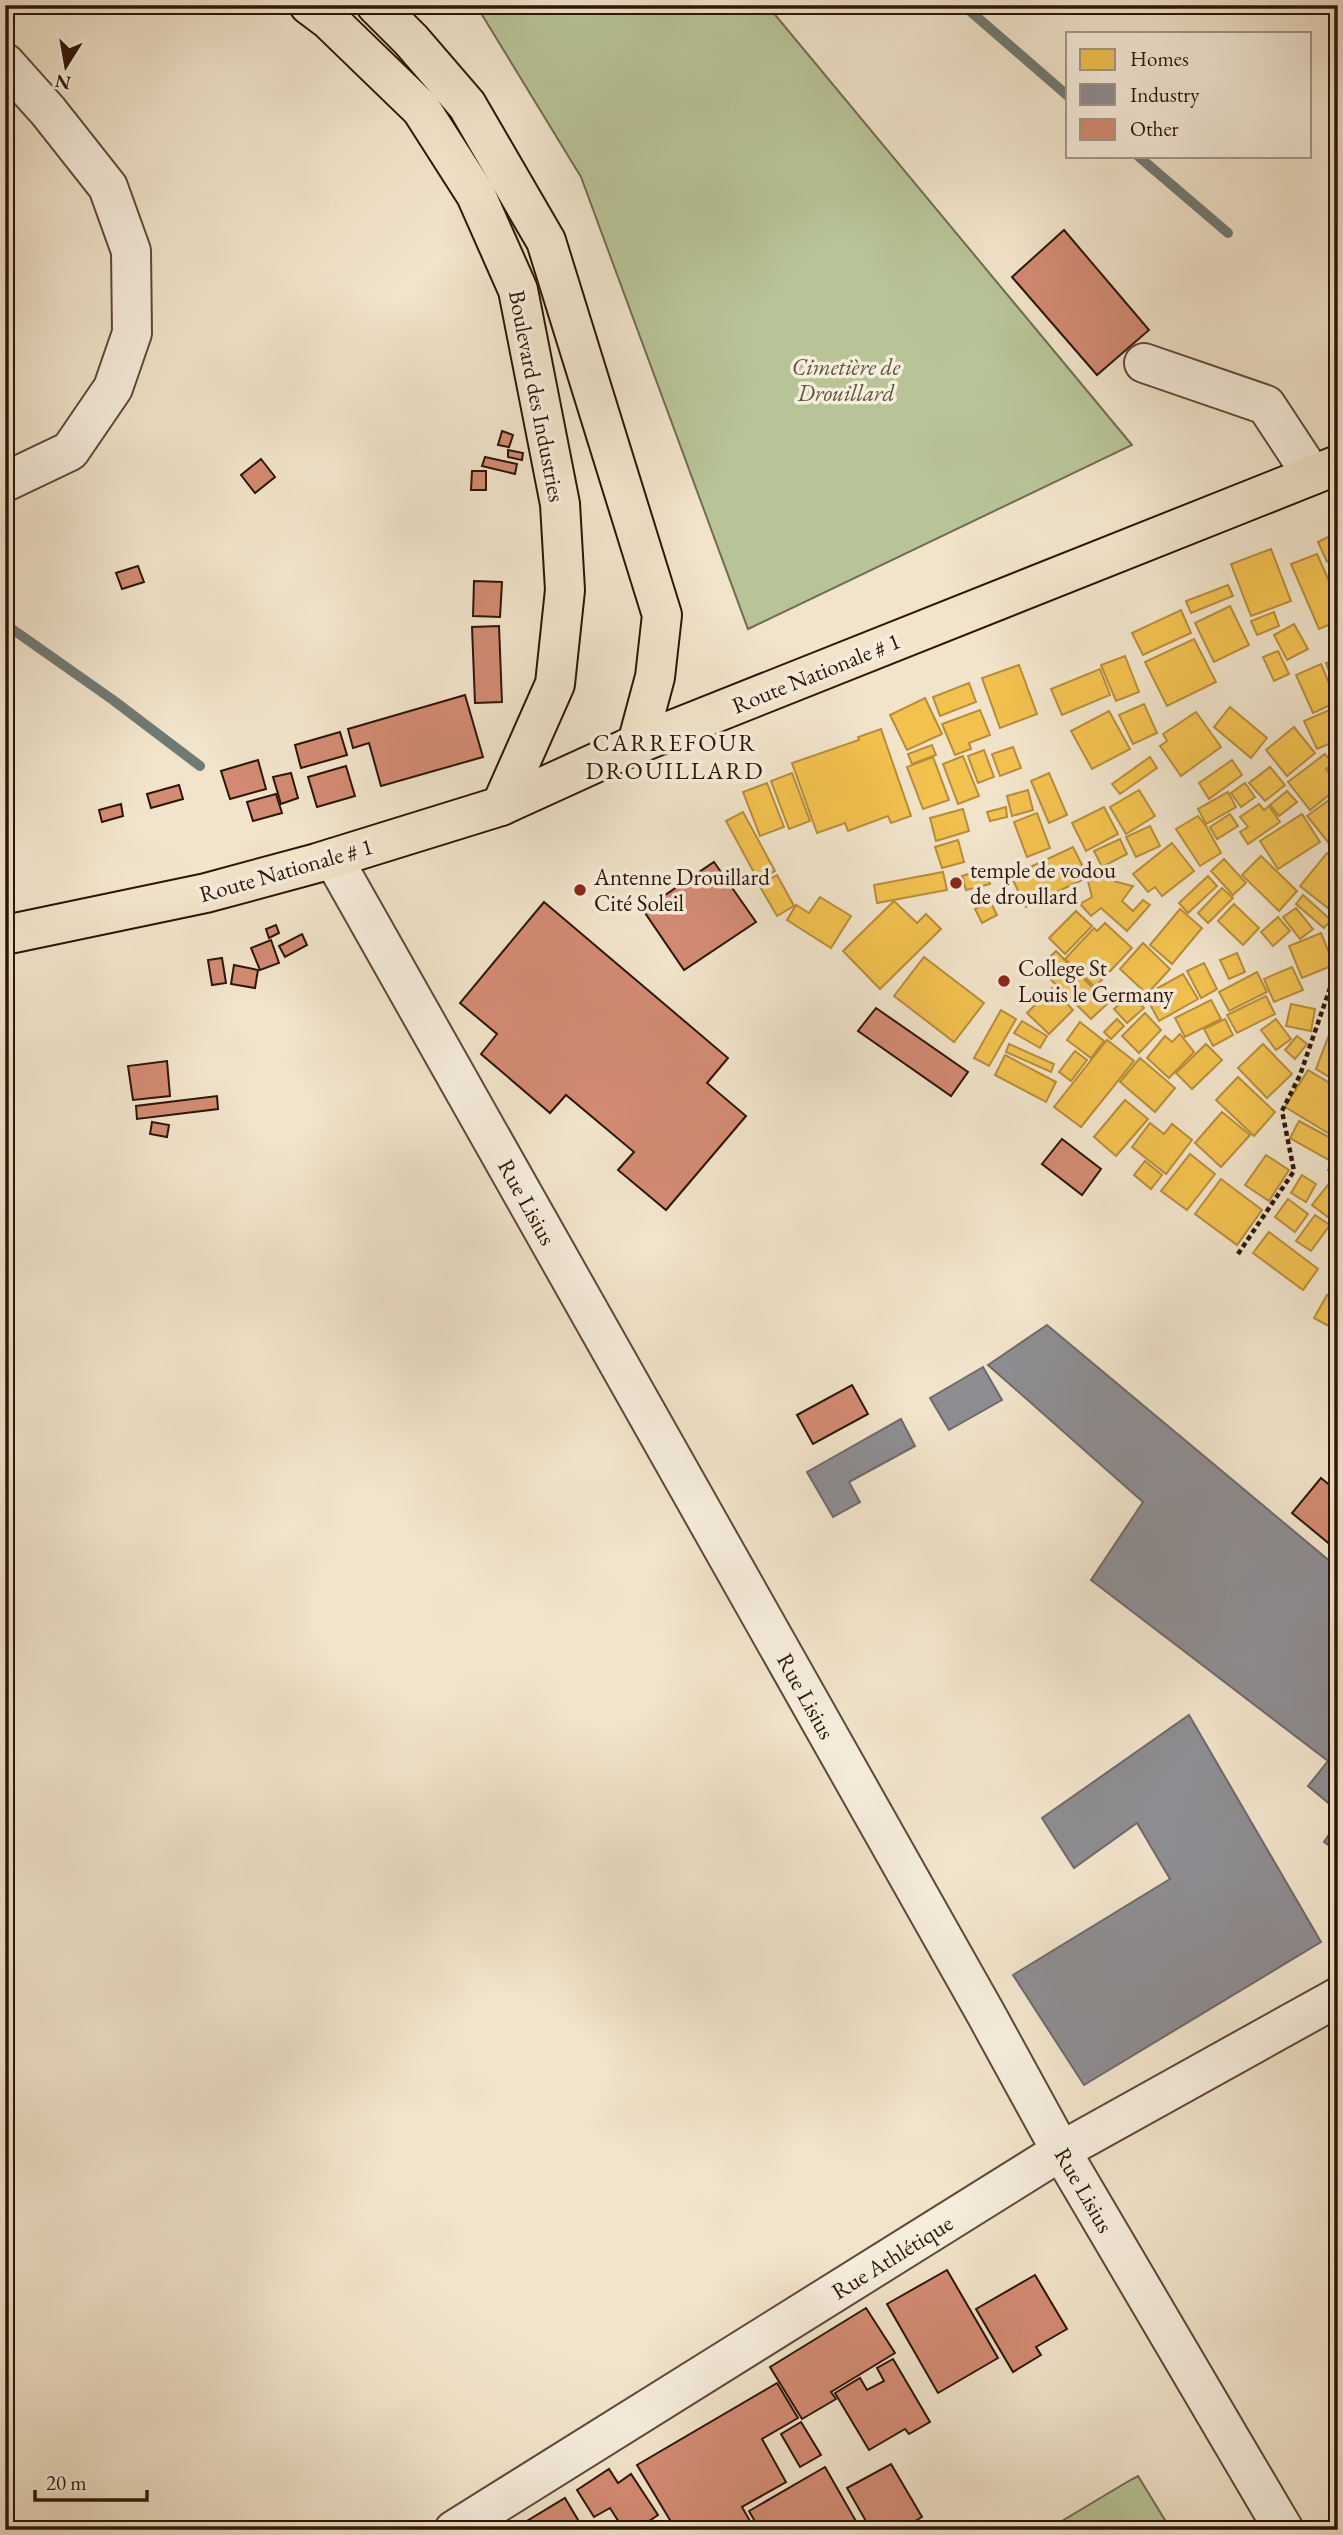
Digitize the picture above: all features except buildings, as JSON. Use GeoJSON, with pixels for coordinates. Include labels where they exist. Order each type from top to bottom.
{"type":"FeatureCollection","features":[{"type":"Feature","properties":{"kind":"main road","name":"Boulevard des Industries"},"geometry":{"type":"LineString","coordinates":[[309,5],[329,20],[421,109],[476,195],[518,290],[560,504],[565,590],[555,684],[501,806]]}},
{"type":"Feature","properties":{"kind":"main road","name":"Boulevard des Industries"},"geometry":{"type":"LineString","coordinates":[[376,5],[411,40],[467,105],[547,241],[662,615],[656,677],[637,744]]}},
{"type":"Feature","properties":{"kind":"main road","name":"Route Nationale # 1"},"geometry":{"type":"LineString","coordinates":[[5,935],[206,893],[325,861],[501,806],[637,744],[1325,470]]}},
{"type":"Feature","properties":{"kind":"street"},"geometry":{"type":"LineString","coordinates":[[5,63],[48,111],[108,187],[131,251],[132,333],[113,388],[70,451],[5,482]]}},
{"type":"Feature","properties":{"kind":"street"},"geometry":{"type":"LineString","coordinates":[[1144,363],[1265,405],[1325,470]]}},
{"type":"Feature","properties":{"kind":"street","name":"Rue Lisius"},"geometry":{"type":"LineString","coordinates":[[325,861],[986,2014],[1061,2151],[1284,2530]]}},
{"type":"Feature","properties":{"kind":"street","name":"Rue Athlétique"},"geometry":{"type":"LineString","coordinates":[[454,2530],[1061,2151],[1338,1997]]}},
{"type":"Feature","properties":{"kind":"path"},"geometry":{"type":"LineString","coordinates":[[1338,927],[1338,933]]}},
{"type":"Feature","properties":{"kind":"path"},"geometry":{"type":"LineString","coordinates":[[1238,1254],[1294,1171],[1282,1111],[1300,1075],[1338,965]]}},
{"type":"Feature","properties":{"kind":"green space","name":"Cimetière de Drouillard"},"geometry":{"type":"Polygon","coordinates":[[[476,5],[767,5],[1132,445],[748,629],[581,177],[476,5]]]}},
{"type":"Feature","properties":{"kind":"green space"},"geometry":{"type":"Polygon","coordinates":[[[1138,2476],[1171,2530],[1047,2530],[1127,2482],[1138,2476]]]}},
{"type":"Feature","properties":{"kind":"waterway"},"geometry":{"type":"LineString","coordinates":[[963,5],[1066,94]]}},
{"type":"Feature","properties":{"kind":"waterway"},"geometry":{"type":"LineString","coordinates":[[1140,158],[1228,233]]}},
{"type":"Feature","properties":{"kind":"waterway"},"geometry":{"type":"LineString","coordinates":[[5,624],[113,700],[200,766]]}},
{"type":"Feature","properties":{"kind":"place","name":"temple de vodou de droullard"},"geometry":{"type":"Point","coordinates":[956,883]}},
{"type":"Feature","properties":{"kind":"place","name":"Antenne Drouillard Cité Soleil"},"geometry":{"type":"Point","coordinates":[580,890]}},
{"type":"Feature","properties":{"kind":"place","name":"College St Louis le Germany"},"geometry":{"type":"Point","coordinates":[1004,981]}},
{"type":"Feature","properties":{"kind":"district","name":"CARREFOUR DROUILLARD"},"geometry":{"type":"Point","coordinates":[675,757]}}]}
